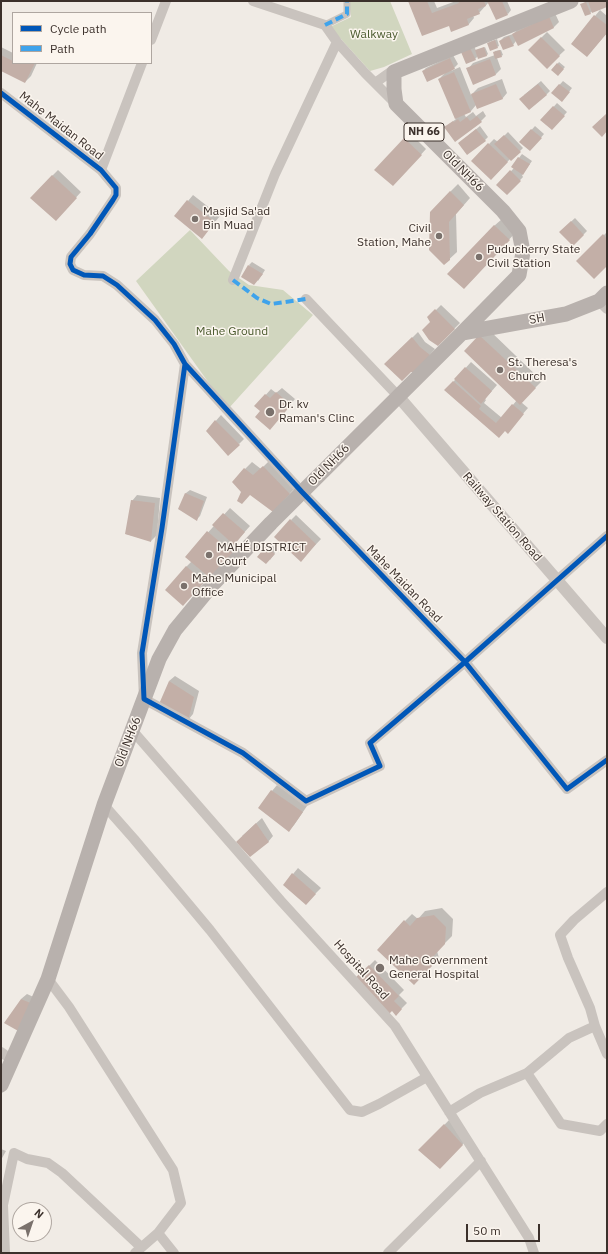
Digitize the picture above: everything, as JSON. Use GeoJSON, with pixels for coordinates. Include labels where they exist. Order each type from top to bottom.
{"type":"FeatureCollection","features":[{"type":"Feature","properties":{"kind":"main road"},"geometry":{"type":"LineString","coordinates":[[396,104],[394,72],[571,1]]}},
{"type":"Feature","properties":{"kind":"main road","name":"Old NH66"},"geometry":{"type":"LineString","coordinates":[[1,1085],[6,1056],[48,979],[104,805],[160,659],[175,630],[213,584],[302,492],[519,275],[523,252],[519,231],[503,211],[396,104]]}},
{"type":"Feature","properties":{"kind":"main road","name":"SH"},"geometry":{"type":"LineString","coordinates":[[462,333],[566,314],[604,301]]}},
{"type":"Feature","properties":{"kind":"street"},"geometry":{"type":"LineString","coordinates":[[152,37],[166,1]]}},
{"type":"Feature","properties":{"kind":"street"},"geometry":{"type":"LineString","coordinates":[[253,1],[325,26],[337,42],[396,104]]}},
{"type":"Feature","properties":{"kind":"street"},"geometry":{"type":"LineString","coordinates":[[325,26],[347,14],[347,1]]}},
{"type":"Feature","properties":{"kind":"street"},"geometry":{"type":"LineString","coordinates":[[233,280],[275,174],[337,42]]}},
{"type":"Feature","properties":{"kind":"street"},"geometry":{"type":"LineString","coordinates":[[101,170],[142,64]]}},
{"type":"Feature","properties":{"kind":"street"},"geometry":{"type":"LineString","coordinates":[[375,83],[389,73],[394,72]]}},
{"type":"Feature","properties":{"kind":"street","name":"Mahe Maidan Road"},"geometry":{"type":"LineString","coordinates":[[1,93],[101,170],[116,188],[116,196],[90,234],[71,257],[70,264],[73,270],[84,275],[103,276],[117,285],[155,320],[174,344],[185,364],[302,492],[465,662],[567,789],[607,760]]}},
{"type":"Feature","properties":{"kind":"street"},"geometry":{"type":"LineString","coordinates":[[306,299],[398,396]]}},
{"type":"Feature","properties":{"kind":"street"},"geometry":{"type":"LineString","coordinates":[[185,364],[162,528],[142,653],[144,699],[243,753],[306,801],[380,766],[370,742],[465,662],[607,536]]}},
{"type":"Feature","properties":{"kind":"street","name":"Railway Station Road"},"geometry":{"type":"LineString","coordinates":[[398,396],[607,638]]}},
{"type":"Feature","properties":{"kind":"street","name":"Hospital Road"},"geometry":{"type":"LineString","coordinates":[[132,730],[276,895],[394,1026],[529,1238],[534,1253]]}},
{"type":"Feature","properties":{"kind":"street"},"geometry":{"type":"LineString","coordinates":[[104,805],[210,930],[350,1110],[362,1112],[427,1077]]}},
{"type":"Feature","properties":{"kind":"street"},"geometry":{"type":"LineString","coordinates":[[607,892],[574,920],[560,935],[607,1054]]}},
{"type":"Feature","properties":{"kind":"street"},"geometry":{"type":"LineString","coordinates":[[5,1253],[3,1205],[14,1153],[27,1159],[48,1163],[62,1173],[138,1250],[158,1233],[181,1203],[173,1170],[69,1007],[48,979]]}},
{"type":"Feature","properties":{"kind":"street"},"geometry":{"type":"LineString","coordinates":[[449,1112],[480,1093],[527,1073],[570,1038],[595,1026]]}},
{"type":"Feature","properties":{"kind":"street"},"geometry":{"type":"LineString","coordinates":[[527,1073],[561,1124],[600,1131],[607,1124]]}},
{"type":"Feature","properties":{"kind":"street"},"geometry":{"type":"LineString","coordinates":[[388,1253],[481,1161]]}},
{"type":"Feature","properties":{"kind":"street"},"geometry":{"type":"LineString","coordinates":[[158,1233],[174,1253]]}},
{"type":"Feature","properties":{"kind":"green space","name":"Walkway"},"geometry":{"type":"Polygon","coordinates":[[[349,1],[390,1],[412,54],[384,67],[370,71],[330,27],[351,17],[349,1]]]}},
{"type":"Feature","properties":{"kind":"green space","name":"Mahe Ground"},"geometry":{"type":"Polygon","coordinates":[[[190,230],[229,271],[249,285],[283,290],[313,315],[229,408],[211,386],[136,281],[190,230]]]}},
{"type":"Feature","properties":{"kind":"building"},"geometry":{"type":"Polygon","coordinates":[[[408,1],[427,1],[432,13],[459,3],[458,1],[484,1],[486,6],[478,9],[480,14],[467,19],[469,25],[451,32],[449,26],[422,36],[408,1]]]}},
{"type":"Feature","properties":{"kind":"building"},"geometry":{"type":"Polygon","coordinates":[[[487,1],[502,1],[508,15],[496,20],[487,1]]]}},
{"type":"Feature","properties":{"kind":"building"},"geometry":{"type":"Polygon","coordinates":[[[588,1],[607,1],[607,7],[592,13],[588,1]]]}},
{"type":"Feature","properties":{"kind":"building"},"geometry":{"type":"Polygon","coordinates":[[[586,2],[591,14],[585,16],[580,4],[586,2]]]}},
{"type":"Feature","properties":{"kind":"building"},"geometry":{"type":"Polygon","coordinates":[[[594,15],[607,25],[607,33],[587,57],[571,44],[594,15]]]}},
{"type":"Feature","properties":{"kind":"building"},"geometry":{"type":"Polygon","coordinates":[[[549,16],[554,28],[518,46],[512,34],[549,16]]]}},
{"type":"Feature","properties":{"kind":"building"},"geometry":{"type":"Polygon","coordinates":[[[509,36],[514,46],[503,50],[499,41],[509,36]]]}},
{"type":"Feature","properties":{"kind":"building"},"geometry":{"type":"Polygon","coordinates":[[[541,37],[560,56],[547,69],[528,50],[541,37]]]}},
{"type":"Feature","properties":{"kind":"building"},"geometry":{"type":"Polygon","coordinates":[[[495,40],[498,48],[490,51],[487,43],[495,40]]]}},
{"type":"Feature","properties":{"kind":"building"},"geometry":{"type":"Polygon","coordinates":[[[484,47],[487,56],[478,59],[475,50],[484,47]]]}},
{"type":"Feature","properties":{"kind":"building"},"geometry":{"type":"Polygon","coordinates":[[[470,48],[476,60],[466,64],[461,52],[470,48]]]}},
{"type":"Feature","properties":{"kind":"building"},"geometry":{"type":"Polygon","coordinates":[[[500,50],[502,57],[495,59],[493,52],[500,50]]]}},
{"type":"Feature","properties":{"kind":"building"},"geometry":{"type":"Polygon","coordinates":[[[1,55],[12,60],[12,64],[34,64],[25,83],[1,71],[1,55]]]}},
{"type":"Feature","properties":{"kind":"building"},"geometry":{"type":"Polygon","coordinates":[[[450,58],[455,69],[427,82],[422,71],[450,58]]]}},
{"type":"Feature","properties":{"kind":"building"},"geometry":{"type":"Polygon","coordinates":[[[490,59],[496,75],[473,85],[466,68],[490,59]]]}},
{"type":"Feature","properties":{"kind":"building"},"geometry":{"type":"Polygon","coordinates":[[[557,63],[564,69],[558,76],[551,70],[557,63]]]}},
{"type":"Feature","properties":{"kind":"building"},"geometry":{"type":"Polygon","coordinates":[[[454,72],[471,112],[455,119],[438,79],[454,72]]]}},
{"type":"Feature","properties":{"kind":"building"},"geometry":{"type":"Polygon","coordinates":[[[496,84],[503,99],[477,109],[471,94],[496,84]]]}},
{"type":"Feature","properties":{"kind":"building"},"geometry":{"type":"Polygon","coordinates":[[[538,84],[547,95],[529,110],[519,99],[538,84]]]}},
{"type":"Feature","properties":{"kind":"building"},"geometry":{"type":"Polygon","coordinates":[[[559,84],[570,92],[562,102],[551,93],[559,84]]]}},
{"type":"Feature","properties":{"kind":"building"},"geometry":{"type":"Polygon","coordinates":[[[553,106],[565,116],[552,130],[540,120],[553,106]]]}},
{"type":"Feature","properties":{"kind":"building"},"geometry":{"type":"Polygon","coordinates":[[[606,114],[607,131],[602,137],[592,127],[606,114]]]}},
{"type":"Feature","properties":{"kind":"building"},"geometry":{"type":"Polygon","coordinates":[[[477,116],[482,122],[455,142],[444,127],[458,119],[460,122],[467,117],[470,121],[477,116]]]}},
{"type":"Feature","properties":{"kind":"building"},"geometry":{"type":"Polygon","coordinates":[[[476,129],[486,141],[467,155],[458,143],[476,129]]]}},
{"type":"Feature","properties":{"kind":"building"},"geometry":{"type":"Polygon","coordinates":[[[531,129],[542,138],[530,151],[519,142],[531,129]]]}},
{"type":"Feature","properties":{"kind":"building"},"geometry":{"type":"Polygon","coordinates":[[[504,135],[521,152],[511,161],[494,144],[504,135]]]}},
{"type":"Feature","properties":{"kind":"building"},"geometry":{"type":"Polygon","coordinates":[[[404,138],[422,155],[393,186],[374,170],[404,138]]]}},
{"type":"Feature","properties":{"kind":"building"},"geometry":{"type":"Polygon","coordinates":[[[488,143],[508,162],[491,180],[471,161],[488,143]]]}},
{"type":"Feature","properties":{"kind":"building"},"geometry":{"type":"Polygon","coordinates":[[[518,157],[530,164],[523,175],[511,167],[518,157]]]}},
{"type":"Feature","properties":{"kind":"building"},"geometry":{"type":"Polygon","coordinates":[[[510,170],[521,181],[507,195],[496,185],[510,170]]]}},
{"type":"Feature","properties":{"kind":"building"},"geometry":{"type":"Polygon","coordinates":[[[52,175],[77,198],[56,221],[30,198],[52,175]]]}},
{"type":"Feature","properties":{"kind":"building","name":"Civil Station, Mahe"},"geometry":{"type":"Polygon","coordinates":[[[450,191],[464,205],[449,222],[450,260],[444,265],[429,250],[430,212],[450,191]]]}},
{"type":"Feature","properties":{"kind":"building","name":"Masjid Sa'ad Bin Muad"},"geometry":{"type":"Polygon","coordinates":[[[187,200],[215,222],[202,239],[174,216],[187,200]]]}},
{"type":"Feature","properties":{"kind":"building"},"geometry":{"type":"Polygon","coordinates":[[[571,221],[584,235],[573,246],[559,232],[571,221]]]}},
{"type":"Feature","properties":{"kind":"building","name":"Puducherry State Civil Station"},"geometry":{"type":"Polygon","coordinates":[[[494,225],[510,240],[464,289],[447,274],[494,225]]]}},
{"type":"Feature","properties":{"kind":"building"},"geometry":{"type":"Polygon","coordinates":[[[603,234],[607,239],[607,266],[594,279],[576,261],[603,234]]]}},
{"type":"Feature","properties":{"kind":"building"},"geometry":{"type":"Polygon","coordinates":[[[248,265],[263,274],[254,285],[241,277],[248,265]]]}},
{"type":"Feature","properties":{"kind":"building"},"geometry":{"type":"Polygon","coordinates":[[[435,309],[455,329],[438,346],[429,340],[422,330],[430,322],[427,317],[435,309]]]}},
{"type":"Feature","properties":{"kind":"building","name":"St. Theresa's Church"},"geometry":{"type":"Polygon","coordinates":[[[479,335],[536,388],[520,405],[464,351],[479,335]]]}},
{"type":"Feature","properties":{"kind":"building"},"geometry":{"type":"Polygon","coordinates":[[[412,337],[420,347],[430,355],[416,372],[411,372],[402,381],[384,364],[412,337]]]}},
{"type":"Feature","properties":{"kind":"building"},"geometry":{"type":"Polygon","coordinates":[[[465,367],[492,391],[481,404],[454,379],[465,367]]]}},
{"type":"Feature","properties":{"kind":"building"},"geometry":{"type":"Polygon","coordinates":[[[453,381],[481,406],[479,409],[496,423],[512,404],[524,414],[508,434],[505,431],[499,438],[444,390],[453,381]]]}},
{"type":"Feature","properties":{"kind":"building"},"geometry":{"type":"Polygon","coordinates":[[[276,392],[291,405],[270,430],[255,417],[260,411],[254,406],[265,394],[270,398],[276,392]]]}},
{"type":"Feature","properties":{"kind":"building"},"geometry":{"type":"Polygon","coordinates":[[[215,420],[240,445],[228,456],[206,431],[215,420]]]}},
{"type":"Feature","properties":{"kind":"building"},"geometry":{"type":"Polygon","coordinates":[[[263,466],[290,494],[273,512],[250,495],[242,504],[237,501],[241,492],[232,482],[244,468],[253,475],[263,466]]]}},
{"type":"Feature","properties":{"kind":"building"},"geometry":{"type":"Polygon","coordinates":[[[185,493],[204,501],[197,521],[178,509],[185,493]]]}},
{"type":"Feature","properties":{"kind":"building"},"geometry":{"type":"Polygon","coordinates":[[[131,500],[155,503],[151,542],[125,534],[131,500]]]}},
{"type":"Feature","properties":{"kind":"building"},"geometry":{"type":"Polygon","coordinates":[[[223,513],[245,532],[234,545],[212,525],[223,513]]]}},
{"type":"Feature","properties":{"kind":"building"},"geometry":{"type":"Polygon","coordinates":[[[290,519],[316,544],[301,562],[274,537],[290,519]]]}},
{"type":"Feature","properties":{"kind":"building","name":"MAHÉ DISTRICT Court"},"geometry":{"type":"Polygon","coordinates":[[[207,531],[233,553],[210,578],[185,557],[207,531]]]}},
{"type":"Feature","properties":{"kind":"building"},"geometry":{"type":"Polygon","coordinates":[[[266,546],[275,554],[266,564],[257,557],[266,546]]]}},
{"type":"Feature","properties":{"kind":"building","name":"Mahe Municipal Office"},"geometry":{"type":"Polygon","coordinates":[[[186,566],[204,582],[183,606],[165,590],[186,566]]]}},
{"type":"Feature","properties":{"kind":"building"},"geometry":{"type":"Polygon","coordinates":[[[169,681],[194,697],[188,721],[159,704],[169,681]]]}},
{"type":"Feature","properties":{"kind":"building"},"geometry":{"type":"Polygon","coordinates":[[[271,790],[303,812],[289,832],[258,808],[271,790]]]}},
{"type":"Feature","properties":{"kind":"building"},"geometry":{"type":"Polygon","coordinates":[[[256,823],[269,842],[250,857],[236,842],[256,823]]]}},
{"type":"Feature","properties":{"kind":"building"},"geometry":{"type":"Polygon","coordinates":[[[292,873],[316,894],[306,905],[283,885],[292,873]]]}},
{"type":"Feature","properties":{"kind":"building"},"geometry":{"type":"Polygon","coordinates":[[[434,915],[446,927],[445,944],[430,960],[432,966],[414,985],[377,950],[404,920],[410,926],[417,918],[434,915]]]}},
{"type":"Feature","properties":{"kind":"building"},"geometry":{"type":"Polygon","coordinates":[[[369,965],[399,996],[394,1001],[402,1009],[396,1016],[392,1011],[388,1015],[355,978],[369,965]]]}},
{"type":"Feature","properties":{"kind":"building"},"geometry":{"type":"Polygon","coordinates":[[[21,999],[33,1004],[20,1032],[4,1023],[21,999]]]}},
{"type":"Feature","properties":{"kind":"building"},"geometry":{"type":"Polygon","coordinates":[[[444,1124],[463,1145],[440,1169],[418,1150],[444,1124]]]}},
{"type":"Feature","properties":{"kind":"marked path"},"geometry":{"type":"LineString","coordinates":[[325,25],[347,14],[347,1]]}},
{"type":"Feature","properties":{"kind":"marked path"},"geometry":{"type":"LineString","coordinates":[[233,280],[257,298],[271,304],[306,299]]}},
{"type":"Feature","properties":{"kind":"cycle path"},"geometry":{"type":"LineString","coordinates":[[1,93],[101,170],[116,188],[116,195],[113,200],[90,234],[71,257],[70,264],[73,270],[84,275],[103,276],[117,285],[155,320],[174,344],[185,364],[302,492],[465,662],[567,789],[607,760]]}},
{"type":"Feature","properties":{"kind":"cycle path"},"geometry":{"type":"LineString","coordinates":[[185,364],[162,528],[142,653],[144,699],[243,753],[306,801],[380,766],[370,743],[465,662],[607,536]]}},
{"type":"Feature","properties":{"kind":"place","name":"Masjid Sa'ad Bin Muad"},"geometry":{"type":"Point","coordinates":[195,219]}},
{"type":"Feature","properties":{"kind":"place","name":"Civil Station, Mahe"},"geometry":{"type":"Point","coordinates":[439,236]}},
{"type":"Feature","properties":{"kind":"place","name":"Puducherry State Civil Station"},"geometry":{"type":"Point","coordinates":[479,257]}},
{"type":"Feature","properties":{"kind":"place","name":"St. Theresa's Church"},"geometry":{"type":"Point","coordinates":[500,370]}},
{"type":"Feature","properties":{"kind":"place","name":"Dr. kv Raman's Clinc"},"geometry":{"type":"Point","coordinates":[270,412]}},
{"type":"Feature","properties":{"kind":"place","name":"MAHÉ DISTRICT Court"},"geometry":{"type":"Point","coordinates":[209,555]}},
{"type":"Feature","properties":{"kind":"place","name":"Mahe Municipal Office"},"geometry":{"type":"Point","coordinates":[184,586]}},
{"type":"Feature","properties":{"kind":"place","name":"Mahe Government General Hospital"},"geometry":{"type":"Point","coordinates":[380,968]}}]}
